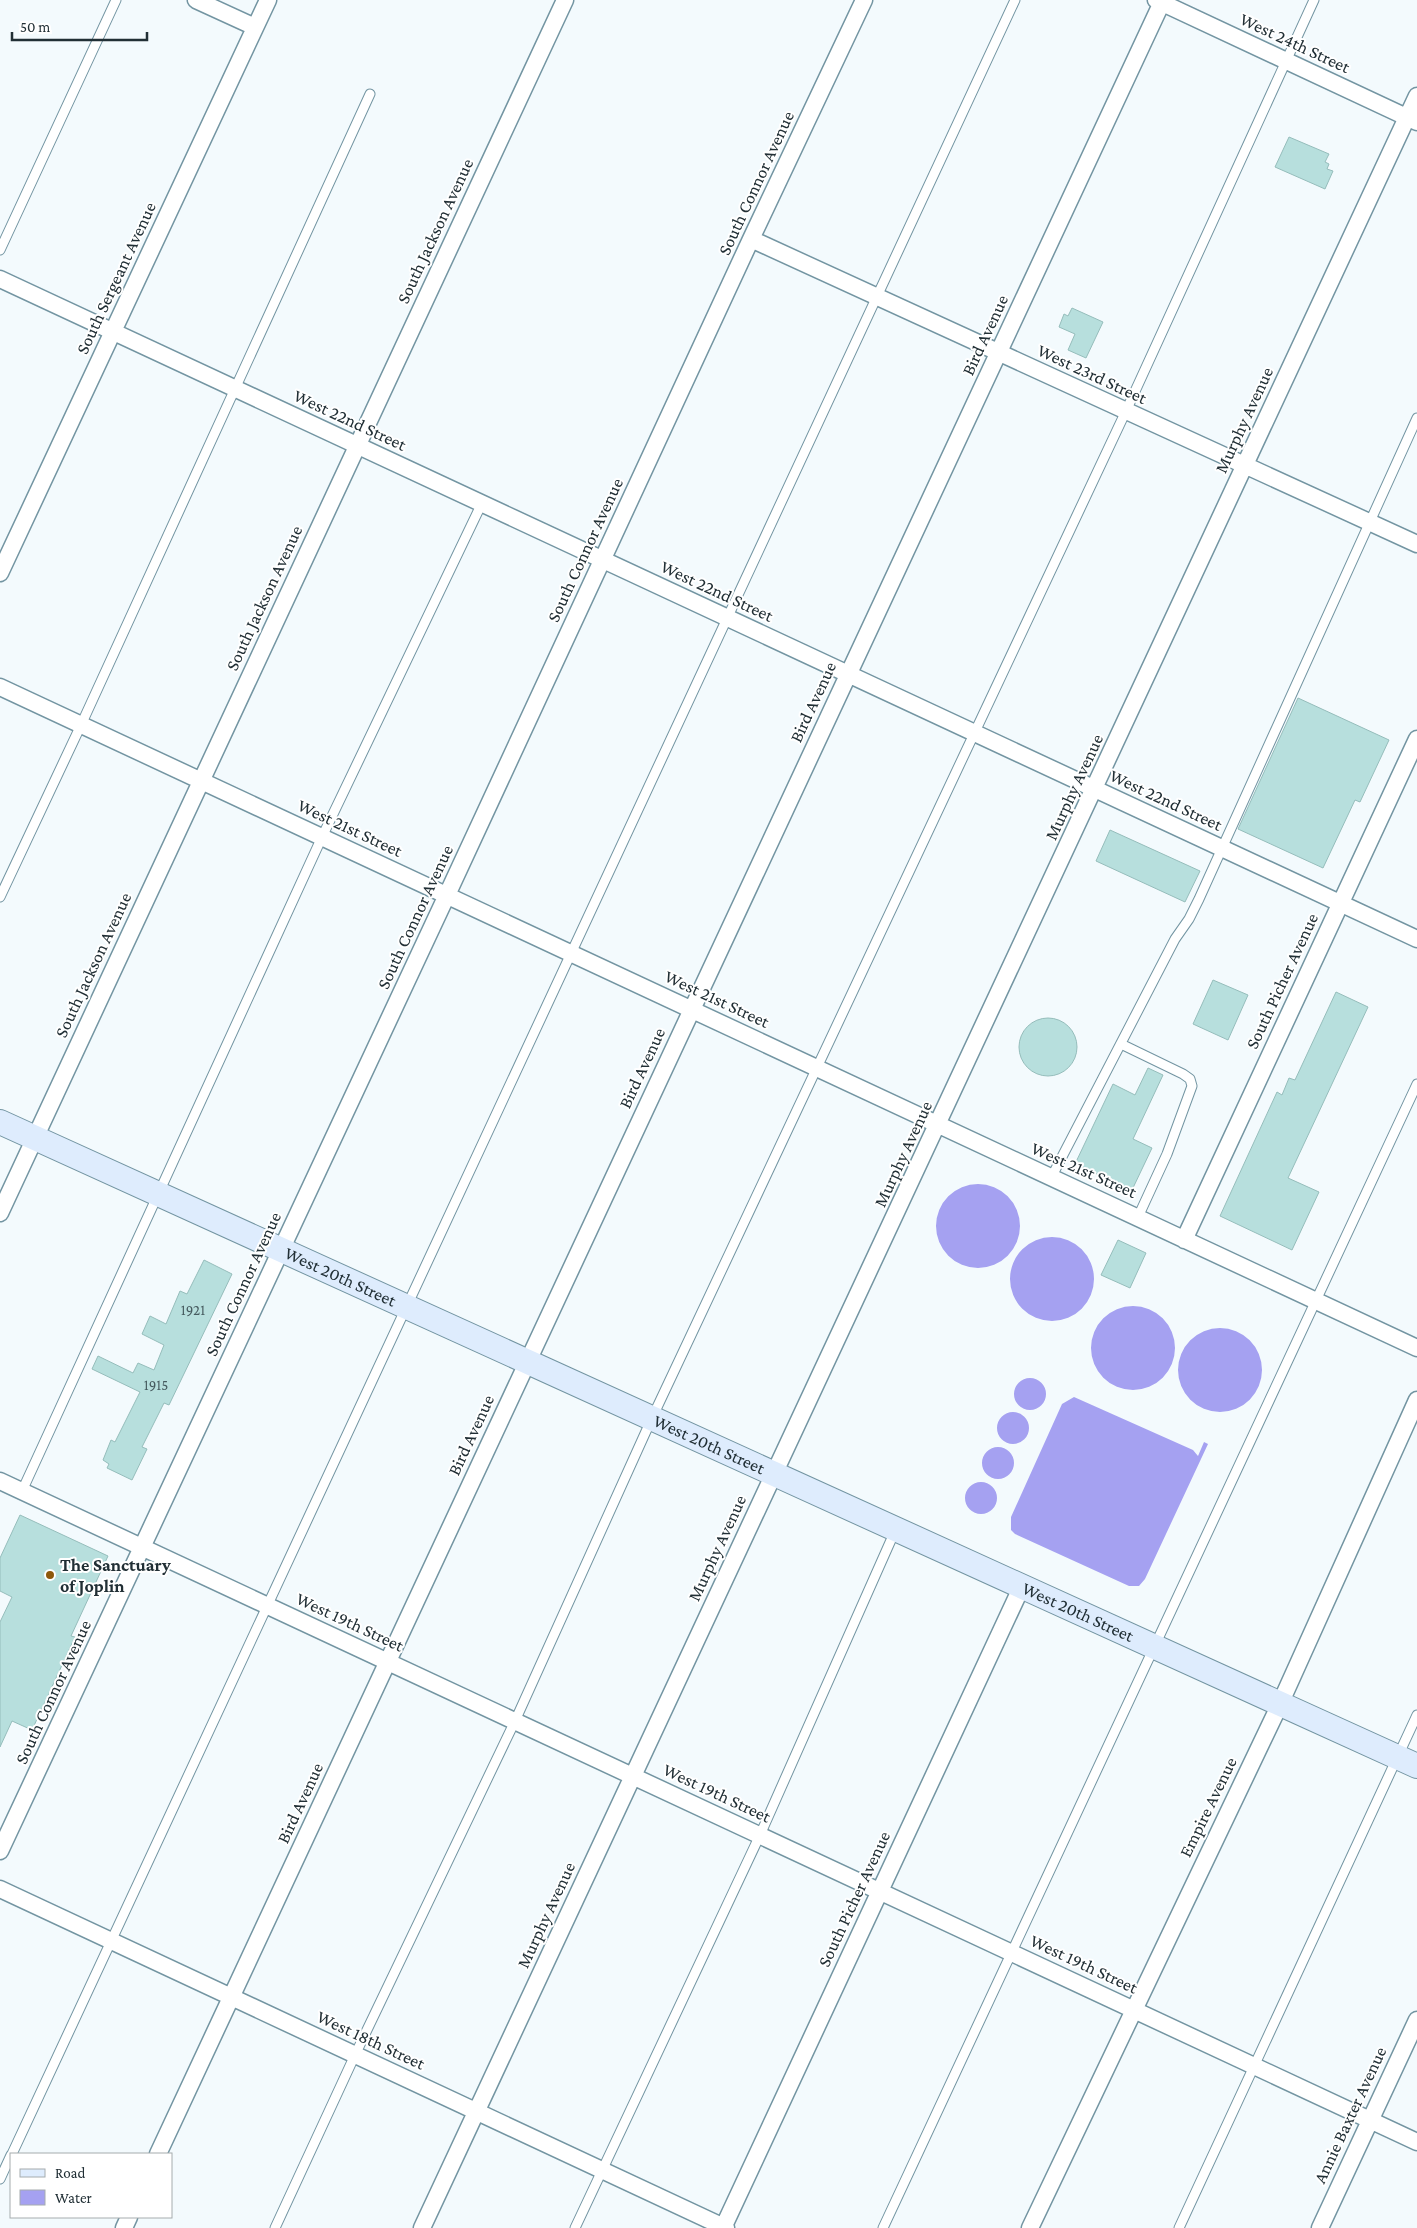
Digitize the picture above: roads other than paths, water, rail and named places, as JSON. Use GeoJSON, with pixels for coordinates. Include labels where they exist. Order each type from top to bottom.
{"type":"FeatureCollection","features":[{"type":"Feature","properties":{"kind":"main road","name":"West 20th Street"},"geometry":{"type":"LineString","coordinates":[[0,1122],[1407,1761]]}},
{"type":"Feature","properties":{"kind":"street"},"geometry":{"type":"LineString","coordinates":[[196,0],[255,27]]}},
{"type":"Feature","properties":{"kind":"street","name":"South Sergeant Avenue"},"geometry":{"type":"LineString","coordinates":[[0,572],[268,0]]}},
{"type":"Feature","properties":{"kind":"street","name":"South Jackson Avenue"},"geometry":{"type":"LineString","coordinates":[[0,1213],[565,0]]}},
{"type":"Feature","properties":{"kind":"street","name":"South Connor Avenue"},"geometry":{"type":"LineString","coordinates":[[0,1851],[282,1250],[751,238],[864,0]]}},
{"type":"Feature","properties":{"kind":"street","name":"West 24th Street"},"geometry":{"type":"LineString","coordinates":[[1160,1],[1412,120]]}},
{"type":"Feature","properties":{"kind":"street","name":"Bird Avenue"},"geometry":{"type":"LineString","coordinates":[[158,2153],[691,1009],[999,353],[1160,1]]}},
{"type":"Feature","properties":{"kind":"street","name":"Murphy Avenue"},"geometry":{"type":"LineString","coordinates":[[422,2228],[1245,466],[1412,120],[1417,96]]}},
{"type":"Feature","properties":{"kind":"street","name":"West 23rd Street"},"geometry":{"type":"LineString","coordinates":[[751,238],[1417,544]]}},
{"type":"Feature","properties":{"kind":"street","name":"West 22nd Street"},"geometry":{"type":"LineString","coordinates":[[0,279],[1417,939]]}},
{"type":"Feature","properties":{"kind":"street","name":"West 21st Street"},"geometry":{"type":"LineString","coordinates":[[0,688],[1417,1348]]}},
{"type":"Feature","properties":{"kind":"street","name":"South Picher Avenue"},"geometry":{"type":"LineString","coordinates":[[1184,1240],[1417,739]]}},
{"type":"Feature","properties":{"kind":"street","name":"Empire Avenue"},"geometry":{"type":"LineString","coordinates":[[1030,2228],[1280,1704],[1417,1400]]}},
{"type":"Feature","properties":{"kind":"street","name":"West 19th Street"},"geometry":{"type":"LineString","coordinates":[[0,1481],[1417,2142]]}},
{"type":"Feature","properties":{"kind":"street","name":"South Picher Avenue"},"geometry":{"type":"LineString","coordinates":[[724,2228],[1022,1586]]}},
{"type":"Feature","properties":{"kind":"street","name":"West 18th Street"},"geometry":{"type":"LineString","coordinates":[[0,1889],[724,2228]]}},
{"type":"Feature","properties":{"kind":"street","name":"Annie Baxter Avenue"},"geometry":{"type":"LineString","coordinates":[[1320,2228],[1417,2020]]}},
{"type":"Feature","properties":{"kind":"lane"},"geometry":{"type":"LineString","coordinates":[[0,250],[116,0]]}},
{"type":"Feature","properties":{"kind":"lane"},"geometry":{"type":"LineString","coordinates":[[13,2153],[266,1605],[1015,0]]}},
{"type":"Feature","properties":{"kind":"lane"},"geometry":{"type":"LineString","coordinates":[[276,2228],[355,2055],[515,1721],[652,1418],[1126,411],[1314,0]]}},
{"type":"Feature","properties":{"kind":"lane"},"geometry":{"type":"LineString","coordinates":[[0,897],[81,725],[234,387],[370,94]]}},
{"type":"Feature","properties":{"kind":"lane"},"geometry":{"type":"LineString","coordinates":[[1051,1178],[1175,938],[1189,919],[1223,848],[1417,418]]}},
{"type":"Feature","properties":{"kind":"lane"},"geometry":{"type":"LineString","coordinates":[[22,1491],[322,837],[482,503]]}},
{"type":"Feature","properties":{"kind":"lane"},"geometry":{"type":"LineString","coordinates":[[1121,1044],[1183,1074],[1190,1079],[1192,1086],[1167,1154],[1138,1217]]}},
{"type":"Feature","properties":{"kind":"lane"},"geometry":{"type":"LineString","coordinates":[[883,2228],[1417,1084]]}},
{"type":"Feature","properties":{"kind":"lane"},"geometry":{"type":"LineString","coordinates":[[575,2228],[760,1835],[896,1529]]}},
{"type":"Feature","properties":{"kind":"lane"},"geometry":{"type":"LineString","coordinates":[[1179,2228],[1253,2065],[1407,1761],[1417,1715]]}},
{"type":"Feature","properties":{"kind":"lane"},"geometry":{"type":"LineString","coordinates":[[0,2179],[10,2159]]}},
{"type":"Feature","properties":{"kind":"water"},"geometry":{"type":"Polygon","coordinates":[[[970,1184],[986,1184],[1002,1191],[1013,1202],[1020,1218],[1017,1242],[1008,1256],[1002,1261],[986,1268],[970,1268],[954,1261],[943,1250],[936,1234],[936,1218],[943,1202],[954,1191],[970,1184]]]}},
{"type":"Feature","properties":{"kind":"water"},"geometry":{"type":"Polygon","coordinates":[[[1044,1237],[1060,1237],[1076,1244],[1087,1255],[1094,1271],[1091,1295],[1082,1309],[1076,1314],[1060,1321],[1044,1321],[1028,1314],[1017,1303],[1010,1287],[1010,1271],[1017,1255],[1028,1244],[1044,1237]]]}},
{"type":"Feature","properties":{"kind":"water"},"geometry":{"type":"Polygon","coordinates":[[[1125,1306],[1141,1306],[1157,1313],[1168,1324],[1175,1340],[1172,1364],[1163,1378],[1157,1383],[1141,1390],[1125,1390],[1109,1383],[1098,1372],[1091,1356],[1091,1340],[1098,1324],[1109,1313],[1125,1306]]]}},
{"type":"Feature","properties":{"kind":"water"},"geometry":{"type":"Polygon","coordinates":[[[1212,1328],[1228,1328],[1244,1335],[1255,1346],[1262,1362],[1259,1386],[1250,1400],[1244,1405],[1228,1412],[1212,1412],[1196,1405],[1185,1394],[1178,1378],[1178,1362],[1185,1346],[1196,1335],[1212,1328]]]}},
{"type":"Feature","properties":{"kind":"water"},"geometry":{"type":"Polygon","coordinates":[[[1030,1378],[1036,1379],[1041,1383],[1045,1388],[1045,1400],[1041,1405],[1036,1409],[1030,1410],[1024,1409],[1019,1405],[1015,1400],[1014,1394],[1015,1388],[1019,1383],[1024,1379],[1030,1378]]]}},
{"type":"Feature","properties":{"kind":"water"},"geometry":{"type":"Polygon","coordinates":[[[1074,1397],[1193,1450],[1198,1456],[1204,1442],[1208,1444],[1145,1579],[1139,1586],[1129,1586],[1015,1534],[1011,1530],[1011,1517],[1062,1404],[1074,1397]]]}},
{"type":"Feature","properties":{"kind":"water"},"geometry":{"type":"Polygon","coordinates":[[[1013,1412],[1019,1413],[1024,1417],[1028,1422],[1028,1434],[1024,1439],[1019,1443],[1013,1444],[1007,1443],[1002,1439],[998,1434],[997,1428],[998,1422],[1002,1417],[1007,1413],[1013,1412]]]}},
{"type":"Feature","properties":{"kind":"water"},"geometry":{"type":"Polygon","coordinates":[[[998,1447],[1004,1448],[1009,1452],[1013,1457],[1013,1469],[1009,1474],[1004,1478],[998,1479],[992,1478],[987,1474],[983,1469],[982,1463],[983,1457],[987,1452],[992,1448],[998,1447]]]}},
{"type":"Feature","properties":{"kind":"water"},"geometry":{"type":"Polygon","coordinates":[[[981,1482],[987,1483],[992,1487],[996,1492],[996,1504],[992,1509],[987,1513],[981,1514],[975,1513],[970,1509],[966,1504],[965,1498],[966,1492],[970,1487],[975,1483],[981,1482]]]}},
{"type":"Feature","properties":{"kind":"place","name":"The Sanctuary of Joplin"},"geometry":{"type":"Point","coordinates":[50,1575]}}]}
